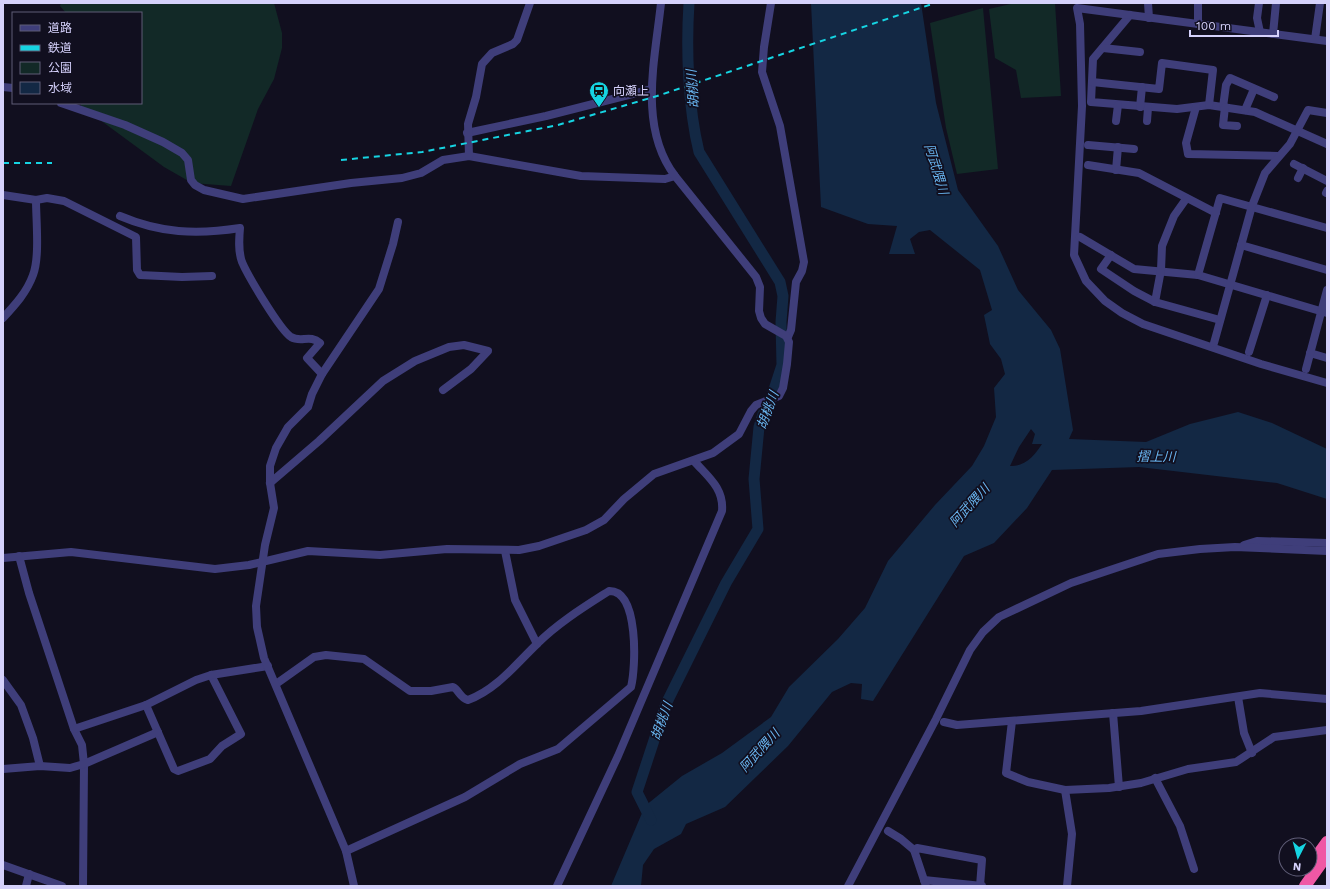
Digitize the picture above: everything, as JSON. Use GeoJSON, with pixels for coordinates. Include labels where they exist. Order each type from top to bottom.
{"type":"FeatureCollection","features":[{"type":"Feature","properties":{"kind":"highway"},"geometry":{"type":"LineString","coordinates":[[1318,855],[1327,842]]}},
{"type":"Feature","properties":{"kind":"highway"},"geometry":{"type":"LineString","coordinates":[[1305,886],[1327,855]]}},
{"type":"Feature","properties":{"kind":"highway"},"geometry":{"type":"LineString","coordinates":[[1295,886],[1302,877]]}},
{"type":"Feature","properties":{"kind":"street"},"geometry":{"type":"LineString","coordinates":[[469,156],[467,133],[468,124],[476,97],[482,64],[492,53],[513,44],[517,40],[530,3]]}},
{"type":"Feature","properties":{"kind":"street"},"geometry":{"type":"LineString","coordinates":[[3,558],[60,552],[87,553],[215,569],[262,562],[308,550],[380,555],[447,549],[505,551],[540,546],[591,528],[604,520],[624,499],[654,474],[713,453],[736,437],[742,431],[751,411],[756,405],[779,396],[783,388],[790,348],[779,332],[765,324],[760,315],[760,287],[756,277],[675,176],[664,160],[659,149],[653,117],[652,89],[660,3]]}},
{"type":"Feature","properties":{"kind":"street"},"geometry":{"type":"LineString","coordinates":[[771,3],[764,47],[762,72],[780,126],[804,262],[802,271],[796,282],[791,330],[779,332]]}},
{"type":"Feature","properties":{"kind":"street"},"geometry":{"type":"LineString","coordinates":[[1148,3],[1149,18]]}},
{"type":"Feature","properties":{"kind":"street"},"geometry":{"type":"LineString","coordinates":[[1198,3],[1198,24]]}},
{"type":"Feature","properties":{"kind":"street"},"geometry":{"type":"LineString","coordinates":[[1259,3],[1257,18],[1260,32]]}},
{"type":"Feature","properties":{"kind":"street"},"geometry":{"type":"LineString","coordinates":[[1273,34],[1276,3]]}},
{"type":"Feature","properties":{"kind":"street"},"geometry":{"type":"LineString","coordinates":[[1315,39],[1320,3]]}},
{"type":"Feature","properties":{"kind":"street"},"geometry":{"type":"LineString","coordinates":[[1327,41],[1077,8],[1080,24],[1082,106],[1074,255],[1086,281],[1105,301],[1122,313],[1143,324],[1260,364],[1327,383]]}},
{"type":"Feature","properties":{"kind":"street"},"geometry":{"type":"LineString","coordinates":[[1130,16],[1093,59],[1091,102],[1177,109],[1209,105],[1245,110],[1255,112],[1327,144]]}},
{"type":"Feature","properties":{"kind":"street"},"geometry":{"type":"LineString","coordinates":[[1103,48],[1140,52]]}},
{"type":"Feature","properties":{"kind":"street"},"geometry":{"type":"LineString","coordinates":[[1092,82],[1159,89],[1162,63],[1213,70],[1209,105]]}},
{"type":"Feature","properties":{"kind":"street"},"geometry":{"type":"LineString","coordinates":[[1237,126],[1223,125],[1226,85],[1230,78],[1274,97]]}},
{"type":"Feature","properties":{"kind":"street"},"geometry":{"type":"LineString","coordinates":[[1142,87],[1147,121]]}},
{"type":"Feature","properties":{"kind":"street"},"geometry":{"type":"LineString","coordinates":[[467,133],[546,116],[652,89]]}},
{"type":"Feature","properties":{"kind":"street"},"geometry":{"type":"LineString","coordinates":[[1245,110],[1254,89]]}},
{"type":"Feature","properties":{"kind":"street"},"geometry":{"type":"LineString","coordinates":[[64,104],[125,125],[163,142],[182,153],[188,160],[191,180],[195,185],[204,190],[243,199],[351,183],[402,178],[421,173],[443,160],[469,156],[581,176],[665,179],[675,176]]}},
{"type":"Feature","properties":{"kind":"street"},"geometry":{"type":"LineString","coordinates":[[1116,121],[1118,105]]}},
{"type":"Feature","properties":{"kind":"street"},"geometry":{"type":"LineString","coordinates":[[1196,107],[1186,143],[1188,154],[1278,156]]}},
{"type":"Feature","properties":{"kind":"street"},"geometry":{"type":"LineString","coordinates":[[1214,343],[1252,206],[1265,173],[1278,156],[1290,144],[1308,110],[1327,113]]}},
{"type":"Feature","properties":{"kind":"street"},"geometry":{"type":"LineString","coordinates":[[1088,145],[1134,149]]}},
{"type":"Feature","properties":{"kind":"street"},"geometry":{"type":"LineString","coordinates":[[1116,170],[1118,147]]}},
{"type":"Feature","properties":{"kind":"street"},"geometry":{"type":"LineString","coordinates":[[1294,164],[1327,181]]}},
{"type":"Feature","properties":{"kind":"street"},"geometry":{"type":"LineString","coordinates":[[1088,165],[1139,173],[1186,199],[1216,213]]}},
{"type":"Feature","properties":{"kind":"street"},"geometry":{"type":"LineString","coordinates":[[1298,178],[1303,168]]}},
{"type":"Feature","properties":{"kind":"street"},"geometry":{"type":"LineString","coordinates":[[3,195],[36,200],[47,198],[64,201],[136,237],[136,270],[140,275],[182,277],[212,276]]}},
{"type":"Feature","properties":{"kind":"street"},"geometry":{"type":"LineString","coordinates":[[1198,275],[1220,198],[1327,228]]}},
{"type":"Feature","properties":{"kind":"street"},"geometry":{"type":"LineString","coordinates":[[1155,302],[1161,270],[1162,246],[1174,216],[1186,199]]}},
{"type":"Feature","properties":{"kind":"street"},"geometry":{"type":"LineString","coordinates":[[3,318],[27,288],[34,273],[36,258],[36,200]]}},
{"type":"Feature","properties":{"kind":"street"},"geometry":{"type":"LineString","coordinates":[[120,216],[134,223],[168,231],[198,233],[240,228],[239,242],[241,256],[252,281],[281,326],[291,337],[298,340],[308,337],[316,339],[320,343],[307,358],[322,374]]}},
{"type":"Feature","properties":{"kind":"street"},"geometry":{"type":"LineString","coordinates":[[354,886],[346,851],[261,646],[256,619],[256,602],[262,562],[274,508],[270,483],[270,466],[276,448],[288,426],[308,407],[312,394],[322,374],[379,289],[390,256],[398,222]]}},
{"type":"Feature","properties":{"kind":"street"},"geometry":{"type":"LineString","coordinates":[[1080,237],[1134,269],[1161,270],[1198,275],[1324,312]]}},
{"type":"Feature","properties":{"kind":"street"},"geometry":{"type":"LineString","coordinates":[[1241,245],[1327,270]]}},
{"type":"Feature","properties":{"kind":"street"},"geometry":{"type":"LineString","coordinates":[[1111,255],[1101,269],[1134,291],[1155,302],[1220,320]]}},
{"type":"Feature","properties":{"kind":"street"},"geometry":{"type":"LineString","coordinates":[[1306,369],[1324,312],[1327,290]]}},
{"type":"Feature","properties":{"kind":"street"},"geometry":{"type":"LineString","coordinates":[[1249,352],[1267,295]]}},
{"type":"Feature","properties":{"kind":"street"},"geometry":{"type":"LineString","coordinates":[[270,483],[319,441],[383,381],[415,361],[449,347],[464,345],[488,351],[471,369],[443,390]]}},
{"type":"Feature","properties":{"kind":"street"},"geometry":{"type":"LineString","coordinates":[[1310,353],[1327,358]]}},
{"type":"Feature","properties":{"kind":"street"},"geometry":{"type":"LineString","coordinates":[[557,886],[618,756],[722,511],[723,501],[721,493],[694,461]]}},
{"type":"Feature","properties":{"kind":"street"},"geometry":{"type":"LineString","coordinates":[[1235,547],[1257,541],[1327,543]]}},
{"type":"Feature","properties":{"kind":"street"},"geometry":{"type":"LineString","coordinates":[[848,886],[970,650],[990,625],[1008,611],[1098,572],[1158,554],[1235,547],[1327,551]]}},
{"type":"Feature","properties":{"kind":"street"},"geometry":{"type":"LineString","coordinates":[[505,551],[515,600],[537,644]]}},
{"type":"Feature","properties":{"kind":"street"},"geometry":{"type":"LineString","coordinates":[[19,556],[29,594],[74,729],[82,745],[84,764],[83,886]]}},
{"type":"Feature","properties":{"kind":"street"},"geometry":{"type":"LineString","coordinates":[[276,684],[317,656],[337,656],[369,661],[410,691],[431,691],[453,687],[458,690],[463,698],[468,700],[495,684],[520,662],[537,644],[563,622],[602,595],[609,591],[614,591],[625,601],[630,613],[635,656],[631,687],[558,749],[520,764],[465,797],[346,851]]}},
{"type":"Feature","properties":{"kind":"street"},"geometry":{"type":"LineString","coordinates":[[74,729],[146,705],[186,684],[211,675],[268,666]]}},
{"type":"Feature","properties":{"kind":"street"},"geometry":{"type":"LineString","coordinates":[[146,705],[174,769],[178,771],[210,759],[222,746],[241,734],[211,675]]}},
{"type":"Feature","properties":{"kind":"street"},"geometry":{"type":"LineString","coordinates":[[3,680],[21,705],[33,738],[40,766]]}},
{"type":"Feature","properties":{"kind":"street"},"geometry":{"type":"LineString","coordinates":[[944,722],[957,725],[1141,711],[1273,693],[1327,699]]}},
{"type":"Feature","properties":{"kind":"street"},"geometry":{"type":"LineString","coordinates":[[1238,697],[1244,733],[1252,753]]}},
{"type":"Feature","properties":{"kind":"street"},"geometry":{"type":"LineString","coordinates":[[1113,713],[1119,787]]}},
{"type":"Feature","properties":{"kind":"street"},"geometry":{"type":"LineString","coordinates":[[1012,721],[1006,773],[1028,782],[1064,790],[1119,787],[1188,769],[1236,762],[1252,753],[1274,737],[1327,730]]}},
{"type":"Feature","properties":{"kind":"street"},"geometry":{"type":"LineString","coordinates":[[3,769],[40,766],[70,768],[84,764],[158,732]]}},
{"type":"Feature","properties":{"kind":"street"},"geometry":{"type":"LineString","coordinates":[[1155,778],[1180,826],[1194,869]]}},
{"type":"Feature","properties":{"kind":"street"},"geometry":{"type":"LineString","coordinates":[[1064,790],[1072,834],[1067,886]]}},
{"type":"Feature","properties":{"kind":"street"},"geometry":{"type":"LineString","coordinates":[[888,831],[901,839],[914,850],[925,883],[981,886],[982,860],[916,848],[914,850]]}},
{"type":"Feature","properties":{"kind":"street"},"geometry":{"type":"LineString","coordinates":[[3,865],[62,886]]}},
{"type":"Feature","properties":{"kind":"street"},"geometry":{"type":"LineString","coordinates":[[26,886],[29,874]]}},
{"type":"Feature","properties":{"kind":"green space"},"geometry":{"type":"Polygon","coordinates":[[[61,3],[274,3],[282,33],[282,48],[274,79],[258,109],[231,186],[192,183],[164,167],[81,106],[81,104],[142,104],[142,12],[65,12],[60,6],[61,3]]]}},
{"type":"Feature","properties":{"kind":"green space"},"geometry":{"type":"Polygon","coordinates":[[[1015,3],[1055,3],[1061,96],[1021,98],[1016,70],[995,58],[989,9],[1015,3]]]}},
{"type":"Feature","properties":{"kind":"green space"},"geometry":{"type":"Polygon","coordinates":[[[983,8],[998,169],[957,174],[946,128],[930,23],[983,8]]]}},
{"type":"Feature","properties":{"kind":"water"},"geometry":{"type":"Polygon","coordinates":[[[811,3],[921,3],[936,103],[958,190],[998,246],[1018,290],[1051,330],[1060,349],[1073,430],[1069,439],[1146,442],[1190,424],[1238,412],[1272,423],[1327,449],[1327,499],[1277,483],[1139,467],[1052,470],[1027,508],[994,543],[964,556],[873,701],[861,699],[862,684],[851,683],[832,692],[788,746],[725,807],[686,824],[681,834],[654,849],[643,865],[641,886],[611,886],[645,806],[682,776],[722,753],[771,717],[789,687],[838,639],[865,608],[888,561],[935,505],[972,466],[984,446],[996,417],[994,388],[1005,374],[1001,359],[990,344],[984,315],[992,310],[980,270],[930,230],[919,232],[910,239],[915,254],[889,254],[897,226],[868,224],[821,207],[811,3]],[[1031,429],[1019,447],[1010,466],[1020,465],[1029,460],[1036,452],[1042,444],[1032,444],[1035,434],[1031,429]]]}},
{"type":"Feature","properties":{"kind":"waterway","name":"胡桃川"},"geometry":{"type":"LineString","coordinates":[[651,820],[637,792],[666,704],[726,583],[758,529],[754,479],[759,427],[763,414],[769,405],[782,365],[781,322],[783,296],[780,282],[699,152],[695,135],[690,97],[688,58],[689,3]]}},
{"type":"Feature","properties":{"kind":"railway"},"geometry":{"type":"LineString","coordinates":[[341,160],[422,152],[558,125],[657,96],[935,3]]}},
{"type":"Feature","properties":{"kind":"railway"},"geometry":{"type":"LineString","coordinates":[[3,163],[52,163]]}},
{"type":"Feature","properties":{"kind":"place","name":"向瀬上"},"geometry":{"type":"Point","coordinates":[599,108]}},
{"type":"Feature","properties":{"kind":"water label","name":"阿武隈川"},"geometry":{"type":"Point","coordinates":[937,169]}},
{"type":"Feature","properties":{"kind":"water label","name":"摺上川"},"geometry":{"type":"Point","coordinates":[1156,456]}},
{"type":"Feature","properties":{"kind":"water label","name":"阿武隈川"},"geometry":{"type":"Point","coordinates":[969,505]}},
{"type":"Feature","properties":{"kind":"water label","name":"阿武隈川"},"geometry":{"type":"Point","coordinates":[759,750]}}]}
